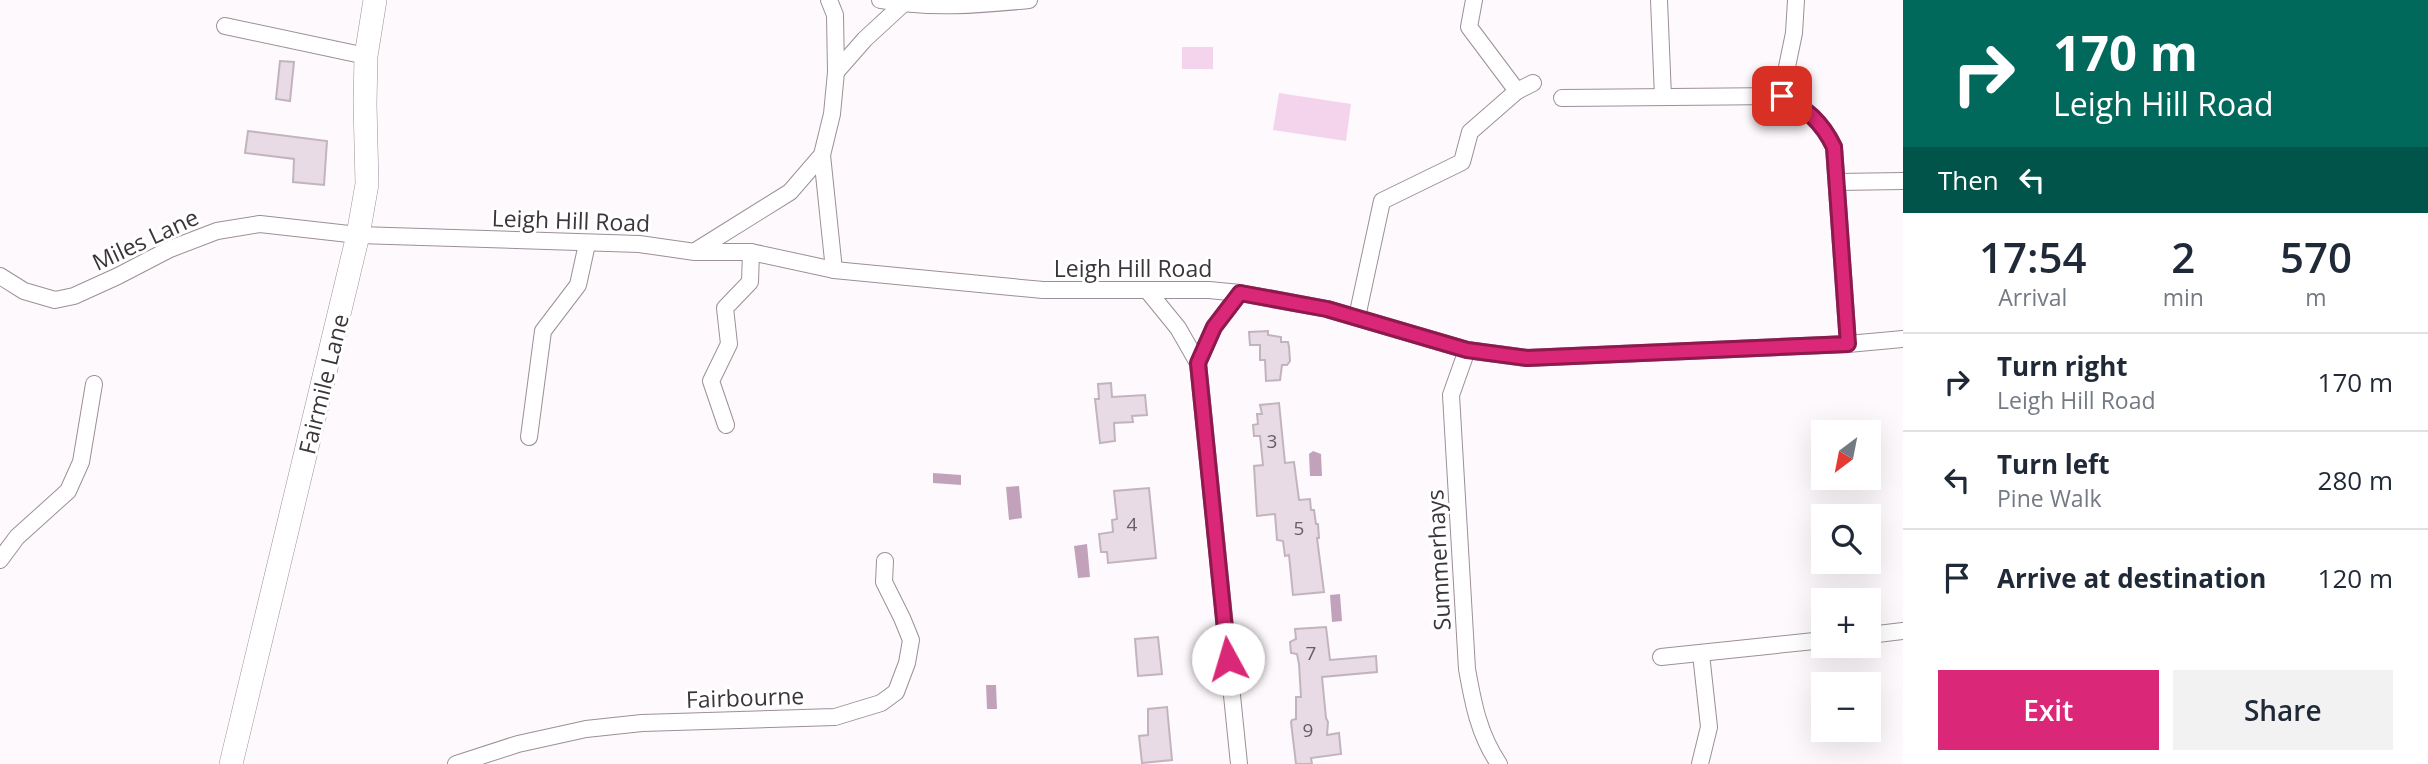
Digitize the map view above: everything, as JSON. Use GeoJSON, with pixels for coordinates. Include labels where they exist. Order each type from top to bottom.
{"type":"FeatureCollection","features":[{"type":"Feature","properties":{"kind":"street","name":"Fairmile Lane"},"geometry":{"type":"LineString","coordinates":[[231,764],[358,235],[367,184],[366,56],[375,0]]}},
{"type":"Feature","properties":{"kind":"street"},"geometry":{"type":"LineString","coordinates":[[829,0],[835,15],[836,72],[832,114],[822,155],[834,270]]}},
{"type":"Feature","properties":{"kind":"street"},"geometry":{"type":"LineString","coordinates":[[880,0],[903,4],[983,5],[1029,0]]}},
{"type":"Feature","properties":{"kind":"street"},"geometry":{"type":"LineString","coordinates":[[1474,0],[1469,27],[1517,91]]}},
{"type":"Feature","properties":{"kind":"street"},"geometry":{"type":"LineString","coordinates":[[1659,0],[1663,97]]}},
{"type":"Feature","properties":{"kind":"street"},"geometry":{"type":"LineString","coordinates":[[1782,96],[1794,33],[1796,0]]}},
{"type":"Feature","properties":{"kind":"street"},"geometry":{"type":"LineString","coordinates":[[836,72],[865,39],[903,4]]}},
{"type":"Feature","properties":{"kind":"street"},"geometry":{"type":"LineString","coordinates":[[225,26],[366,56]]}},
{"type":"Feature","properties":{"kind":"street"},"geometry":{"type":"LineString","coordinates":[[1357,317],[1382,201],[1462,162],[1470,132],[1517,91],[1533,83]]}},
{"type":"Feature","properties":{"kind":"street"},"geometry":{"type":"LineString","coordinates":[[1562,98],[1782,96],[1801,106],[1825,129],[1834,147],[1848,344]]}},
{"type":"Feature","properties":{"kind":"street"},"geometry":{"type":"LineString","coordinates":[[695,252],[790,192],[822,155]]}},
{"type":"Feature","properties":{"kind":"street"},"geometry":{"type":"LineString","coordinates":[[1838,182],[1903,181]]}},
{"type":"Feature","properties":{"kind":"street","name":"Miles Lane"},"geometry":{"type":"LineString","coordinates":[[0,275],[24,290],[55,300],[74,296],[170,249],[217,231],[260,224],[358,235]]}},
{"type":"Feature","properties":{"kind":"street","name":"Leigh Hill Road"},"geometry":{"type":"LineString","coordinates":[[358,235],[587,244],[639,243],[695,252],[751,252],[834,270],[1042,290],[1209,290],[1240,293],[1297,302],[1357,317],[1467,350],[1527,358],[1903,340]]}},
{"type":"Feature","properties":{"kind":"street"},"geometry":{"type":"LineString","coordinates":[[529,437],[543,331],[578,285],[587,244]]}},
{"type":"Feature","properties":{"kind":"street"},"geometry":{"type":"LineString","coordinates":[[726,425],[711,381],[729,344],[725,308],[750,282],[751,252]]}},
{"type":"Feature","properties":{"kind":"street"},"geometry":{"type":"LineString","coordinates":[[1147,290],[1178,328],[1198,363],[1239,764]]}},
{"type":"Feature","properties":{"kind":"street"},"geometry":{"type":"LineString","coordinates":[[1198,363],[1214,327],[1240,293]]}},
{"type":"Feature","properties":{"kind":"street","name":"Summerhays"},"geometry":{"type":"LineString","coordinates":[[1467,350],[1451,395],[1467,669],[1487,747],[1499,764]]}},
{"type":"Feature","properties":{"kind":"street"},"geometry":{"type":"LineString","coordinates":[[0,560],[17,537],[68,491],[81,462],[94,384]]}},
{"type":"Feature","properties":{"kind":"street","name":"Fairbourne"},"geometry":{"type":"LineString","coordinates":[[456,764],[518,744],[586,729],[642,723],[835,717],[881,703],[896,692],[907,663],[911,640],[884,582],[885,561]]}},
{"type":"Feature","properties":{"kind":"street"},"geometry":{"type":"LineString","coordinates":[[1881,634],[1903,631]]}},
{"type":"Feature","properties":{"kind":"street"},"geometry":{"type":"LineString","coordinates":[[1661,657],[1811,641]]}},
{"type":"Feature","properties":{"kind":"street"},"geometry":{"type":"LineString","coordinates":[[1700,764],[1709,727],[1701,654]]}},
{"type":"Feature","properties":{"kind":"shaded area"},"geometry":{"type":"Polygon","coordinates":[[[1182,47],[1213,47],[1213,69],[1182,69],[1182,47]]]}},
{"type":"Feature","properties":{"kind":"shaded area"},"geometry":{"type":"Polygon","coordinates":[[[1279,93],[1351,104],[1346,141],[1273,130],[1279,93]]]}},
{"type":"Feature","properties":{"kind":"shaded area"},"geometry":{"type":"Polygon","coordinates":[[[1313,451],[1321,454],[1322,476],[1310,476],[1309,454],[1313,451]]]}},
{"type":"Feature","properties":{"kind":"shaded area"},"geometry":{"type":"Polygon","coordinates":[[[933,473],[961,475],[961,485],[933,483],[933,473]]]}},
{"type":"Feature","properties":{"kind":"shaded area"},"geometry":{"type":"Polygon","coordinates":[[[1019,486],[1022,518],[1009,520],[1006,487],[1019,486]]]}},
{"type":"Feature","properties":{"kind":"shaded area"},"geometry":{"type":"Polygon","coordinates":[[[1087,544],[1090,577],[1078,578],[1074,546],[1087,544]]]}},
{"type":"Feature","properties":{"kind":"shaded area"},"geometry":{"type":"Polygon","coordinates":[[[1340,594],[1342,621],[1332,622],[1330,595],[1340,594]]]}},
{"type":"Feature","properties":{"kind":"shaded area"},"geometry":{"type":"Polygon","coordinates":[[[986,685],[996,685],[997,709],[987,709],[986,685]]]}},
{"type":"Feature","properties":{"kind":"building"},"geometry":{"type":"Polygon","coordinates":[[[280,61],[294,62],[290,101],[276,99],[280,61]]]}},
{"type":"Feature","properties":{"kind":"building"},"geometry":{"type":"Polygon","coordinates":[[[248,131],[327,141],[324,185],[293,182],[294,159],[245,153],[248,131]]]}},
{"type":"Feature","properties":{"kind":"building"},"geometry":{"type":"Polygon","coordinates":[[[1268,331],[1268,335],[1281,337],[1281,342],[1288,342],[1290,361],[1287,365],[1282,365],[1280,380],[1266,381],[1265,360],[1260,360],[1260,345],[1250,345],[1249,332],[1268,331]]]}},
{"type":"Feature","properties":{"kind":"building"},"geometry":{"type":"Polygon","coordinates":[[[1111,383],[1112,397],[1145,395],[1147,415],[1132,416],[1133,422],[1114,423],[1115,441],[1100,443],[1095,399],[1099,399],[1098,384],[1111,383]]]}},
{"type":"Feature","properties":{"kind":"building"},"geometry":{"type":"Polygon","coordinates":[[[1279,403],[1285,463],[1294,462],[1299,500],[1310,499],[1311,510],[1314,510],[1318,524],[1317,538],[1324,592],[1293,595],[1289,555],[1285,556],[1283,541],[1277,540],[1275,514],[1257,516],[1254,466],[1263,465],[1260,436],[1254,436],[1253,425],[1258,424],[1257,414],[1262,414],[1260,405],[1279,403]]]}},
{"type":"Feature","properties":{"kind":"building"},"geometry":{"type":"Polygon","coordinates":[[[1149,488],[1156,558],[1108,563],[1107,552],[1101,552],[1099,534],[1113,532],[1112,520],[1117,519],[1114,491],[1149,488]]]}},
{"type":"Feature","properties":{"kind":"building"},"geometry":{"type":"Polygon","coordinates":[[[1326,627],[1330,660],[1376,656],[1377,672],[1322,677],[1328,722],[1327,735],[1339,733],[1341,754],[1311,758],[1312,764],[1296,764],[1291,722],[1296,719],[1296,697],[1301,697],[1297,654],[1291,653],[1290,642],[1296,639],[1295,629],[1326,627]]]}},
{"type":"Feature","properties":{"kind":"building"},"geometry":{"type":"Polygon","coordinates":[[[1158,637],[1162,674],[1138,676],[1135,639],[1158,637]]]}},
{"type":"Feature","properties":{"kind":"building"},"geometry":{"type":"Polygon","coordinates":[[[1167,707],[1172,760],[1142,763],[1139,736],[1148,735],[1148,709],[1167,707]]]}},
{"type":"Feature","properties":{"kind":"route"},"geometry":{"type":"LineString","coordinates":[[1228,659],[1198,363],[1214,327],[1240,293],[1327,309],[1467,350],[1527,358],[1848,344],[1834,147],[1825,129],[1801,106],[1782,96]]}}]}
